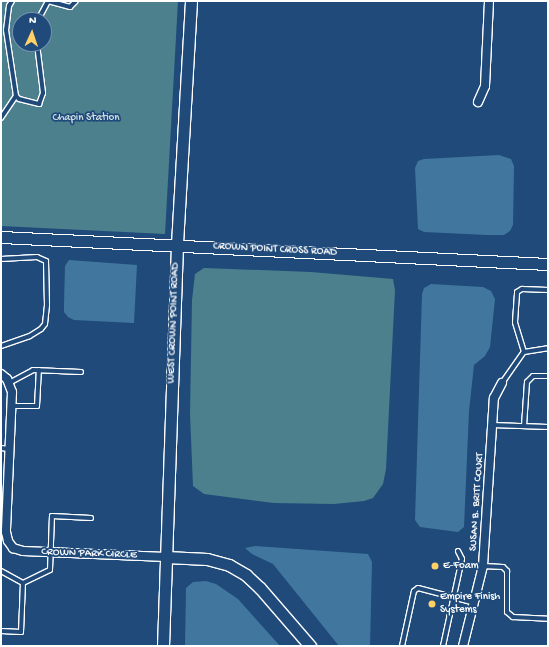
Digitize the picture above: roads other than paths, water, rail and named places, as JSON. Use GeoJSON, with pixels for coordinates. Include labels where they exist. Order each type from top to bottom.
{"type":"FeatureCollection","features":[{"type":"Feature","properties":{"kind":"street","name":"WEST CROWN POINT ROAD"},"geometry":{"type":"LineString","coordinates":[[163,646],[177,244],[191,1]]}},
{"type":"Feature","properties":{"kind":"street"},"geometry":{"type":"LineString","coordinates":[[478,102],[485,86],[489,1]]}},
{"type":"Feature","properties":{"kind":"street","name":"CROWN POINT CROSS ROAD"},"geometry":{"type":"LineString","coordinates":[[1,237],[177,244],[548,264]]}},
{"type":"Feature","properties":{"kind":"street"},"geometry":{"type":"LineString","coordinates":[[1,374],[9,383]]}},
{"type":"Feature","properties":{"kind":"street","name":"CROWN PARK CIRCLE"},"geometry":{"type":"LineString","coordinates":[[9,383],[11,406],[8,541],[13,548],[24,552],[207,559],[228,565],[246,575],[260,588],[310,646]]}},
{"type":"Feature","properties":{"kind":"street","name":"SUSAN B. BRITT COURT"},"geometry":{"type":"LineString","coordinates":[[463,646],[476,603],[483,566],[494,398],[502,383]]}},
{"type":"Feature","properties":{"kind":"lane"},"geometry":{"type":"LineString","coordinates":[[1,118],[16,96],[6,30],[9,6],[12,1]]}},
{"type":"Feature","properties":{"kind":"lane"},"geometry":{"type":"LineString","coordinates":[[42,12],[48,1],[70,7],[76,1]]}},
{"type":"Feature","properties":{"kind":"lane"},"geometry":{"type":"LineString","coordinates":[[16,96],[19,99],[39,104],[43,93],[38,52]]}},
{"type":"Feature","properties":{"kind":"lane"},"geometry":{"type":"LineString","coordinates":[[1,259],[37,257],[46,261],[47,305],[45,324],[41,328],[30,336],[1,346]]}},
{"type":"Feature","properties":{"kind":"lane"},"geometry":{"type":"LineString","coordinates":[[524,352],[514,322],[517,292],[522,289],[548,290]]}},
{"type":"Feature","properties":{"kind":"lane"},"geometry":{"type":"LineString","coordinates":[[502,383],[524,352],[548,348]]}},
{"type":"Feature","properties":{"kind":"lane"},"geometry":{"type":"LineString","coordinates":[[11,406],[37,406],[39,370]]}},
{"type":"Feature","properties":{"kind":"lane"},"geometry":{"type":"LineString","coordinates":[[9,383],[24,374],[39,370],[81,372]]}},
{"type":"Feature","properties":{"kind":"lane"},"geometry":{"type":"LineString","coordinates":[[524,426],[528,382],[533,376],[548,376]]}},
{"type":"Feature","properties":{"kind":"lane"},"geometry":{"type":"LineString","coordinates":[[492,425],[548,427]]}},
{"type":"Feature","properties":{"kind":"lane"},"geometry":{"type":"LineString","coordinates":[[1,448],[10,449]]}},
{"type":"Feature","properties":{"kind":"lane"},"geometry":{"type":"LineString","coordinates":[[23,583],[50,570],[52,516],[91,518]]}},
{"type":"Feature","properties":{"kind":"lane"},"geometry":{"type":"LineString","coordinates":[[443,646],[462,559],[458,550]]}},
{"type":"Feature","properties":{"kind":"lane"},"geometry":{"type":"LineString","coordinates":[[483,566],[503,567],[507,571],[507,612],[513,617],[548,619]]}},
{"type":"Feature","properties":{"kind":"lane"},"geometry":{"type":"LineString","coordinates":[[1,571],[23,583]]}},
{"type":"Feature","properties":{"kind":"lane"},"geometry":{"type":"LineString","coordinates":[[1,631],[21,632],[23,583]]}},
{"type":"Feature","properties":{"kind":"lane"},"geometry":{"type":"LineString","coordinates":[[402,646],[414,591],[418,588],[476,603]]}},
{"type":"Feature","properties":{"kind":"water"},"geometry":{"type":"Polygon","coordinates":[[[499,155],[511,159],[514,166],[513,225],[510,231],[504,235],[487,235],[424,232],[418,229],[415,168],[418,161],[424,159],[499,155]]]}},
{"type":"Feature","properties":{"kind":"water"},"geometry":{"type":"Polygon","coordinates":[[[69,260],[137,265],[134,323],[74,320],[68,317],[64,312],[64,304],[65,266],[69,260]]]}},
{"type":"Feature","properties":{"kind":"water"},"geometry":{"type":"Polygon","coordinates":[[[431,284],[483,287],[491,291],[495,299],[490,347],[485,356],[474,365],[469,411],[464,527],[458,532],[420,527],[415,520],[422,294],[424,288],[431,284]]]}},
{"type":"Feature","properties":{"kind":"water"},"geometry":{"type":"Polygon","coordinates":[[[255,546],[368,554],[372,562],[370,646],[339,646],[273,564],[252,554],[245,548],[255,546]]]}},
{"type":"Feature","properties":{"kind":"water"},"geometry":{"type":"Polygon","coordinates":[[[206,581],[216,584],[238,599],[280,646],[185,646],[186,588],[193,582],[206,581]]]}},
{"type":"Feature","properties":{"kind":"place","name":"E-Foam"},"geometry":{"type":"Point","coordinates":[435,566]}},
{"type":"Feature","properties":{"kind":"place","name":"Empire Finish Systems"},"geometry":{"type":"Point","coordinates":[432,604]}},
{"type":"Feature","properties":{"kind":"park label","name":"Chapin Station"},"geometry":{"type":"Point","coordinates":[86,118]}}]}
